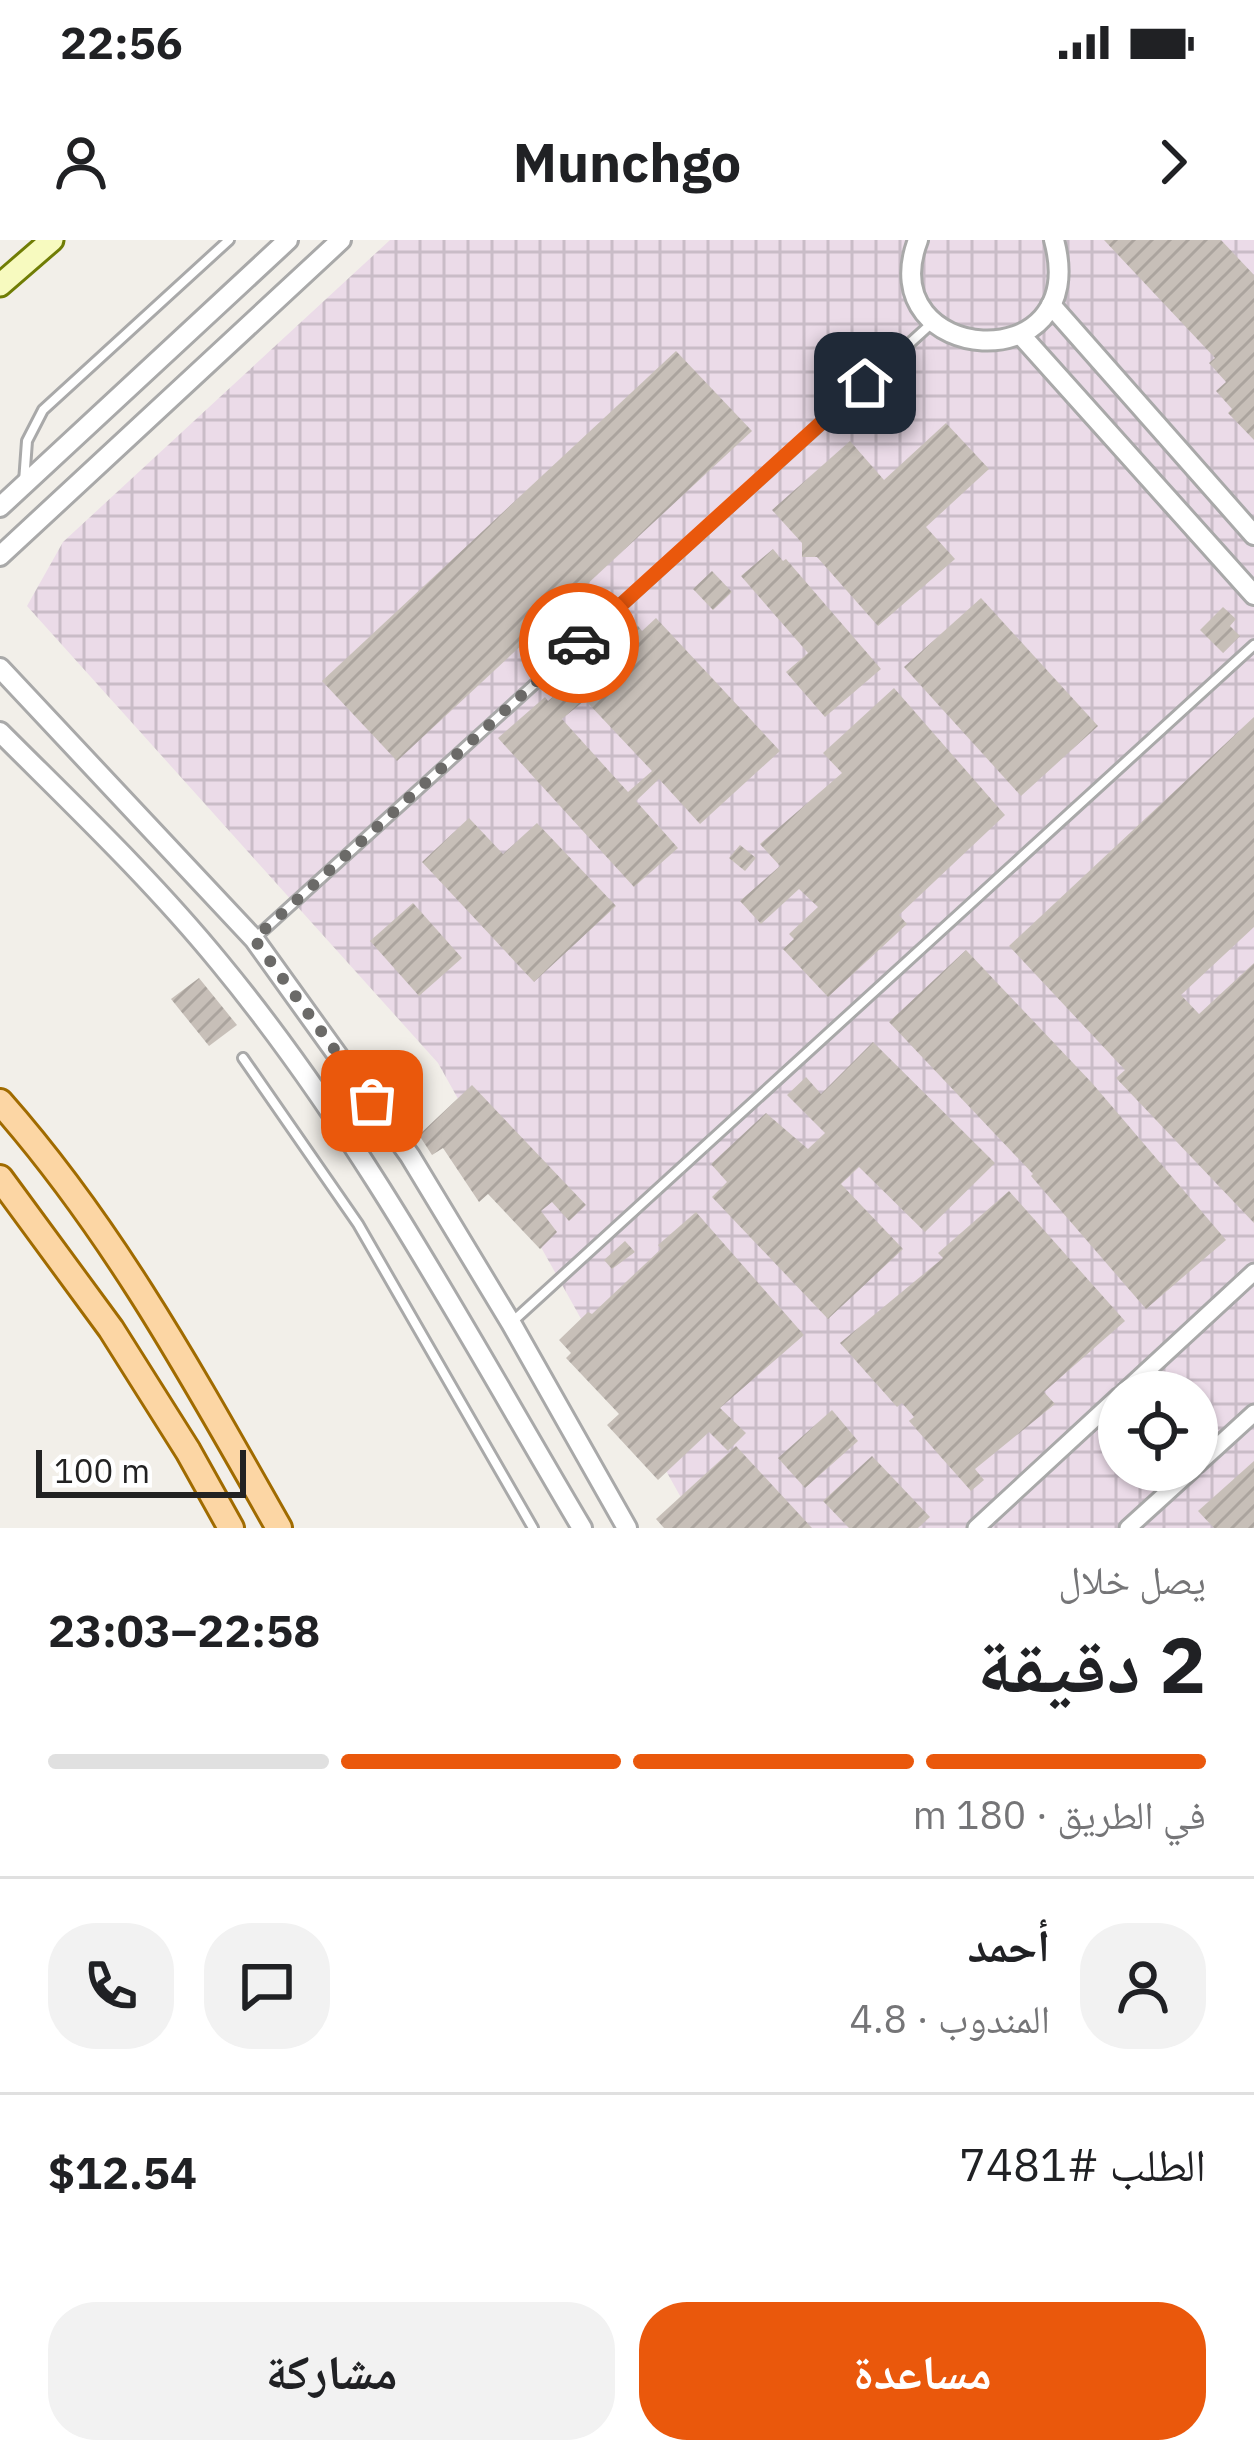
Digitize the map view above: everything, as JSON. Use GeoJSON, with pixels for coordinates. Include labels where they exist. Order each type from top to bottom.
{"type":"FeatureCollection","features":[{"type":"Feature","properties":{"kind":"main road"},"geometry":{"type":"LineString","coordinates":[[0,285],[52,240]]}},
{"type":"Feature","properties":{"kind":"main road"},"geometry":{"type":"LineString","coordinates":[[0,1102],[49,1158],[155,1309],[279,1528]]}},
{"type":"Feature","properties":{"kind":"main road"},"geometry":{"type":"LineString","coordinates":[[0,1178],[111,1329],[231,1528]]}},
{"type":"Feature","properties":{"kind":"street"},"geometry":{"type":"LineString","coordinates":[[0,507],[288,240]]}},
{"type":"Feature","properties":{"kind":"street"},"geometry":{"type":"LineString","coordinates":[[0,556],[340,240]]}},
{"type":"Feature","properties":{"kind":"street"},"geometry":{"type":"LineString","coordinates":[[918,240],[911,266],[913,286],[933,322],[975,343],[998,342],[1038,322],[1058,284],[1060,262],[1054,240]]}},
{"type":"Feature","properties":{"kind":"street"},"geometry":{"type":"LineString","coordinates":[[1051,304],[1254,535]]}},
{"type":"Feature","properties":{"kind":"street"},"geometry":{"type":"LineString","coordinates":[[1021,334],[1254,595]]}},
{"type":"Feature","properties":{"kind":"street"},"geometry":{"type":"LineString","coordinates":[[0,668],[254,939],[395,1134],[511,1322],[627,1528]]}},
{"type":"Feature","properties":{"kind":"street"},"geometry":{"type":"LineString","coordinates":[[0,732],[157,889],[223,966],[358,1151],[582,1528]]}},
{"type":"Feature","properties":{"kind":"street"},"geometry":{"type":"LineString","coordinates":[[358,1151],[395,1134]]}},
{"type":"Feature","properties":{"kind":"street"},"geometry":{"type":"LineString","coordinates":[[1146,1371],[1254,1272]]}},
{"type":"Feature","properties":{"kind":"street"},"geometry":{"type":"LineString","coordinates":[[1218,1446],[1254,1414]]}},
{"type":"Feature","properties":{"kind":"street"},"geometry":{"type":"LineString","coordinates":[[976,1528],[1098,1415]]}},
{"type":"Feature","properties":{"kind":"street"},"geometry":{"type":"LineString","coordinates":[[1128,1528],[1169,1491]]}},
{"type":"Feature","properties":{"kind":"lane"},"geometry":{"type":"LineString","coordinates":[[24,486],[27,441],[43,410],[229,240]]}},
{"type":"Feature","properties":{"kind":"lane"},"geometry":{"type":"LineString","coordinates":[[254,939],[933,322]]}},
{"type":"Feature","properties":{"kind":"lane"},"geometry":{"type":"LineString","coordinates":[[511,1322],[1254,645]]}},
{"type":"Feature","properties":{"kind":"lane"},"geometry":{"type":"LineString","coordinates":[[243,1058],[369,1244],[533,1528]]}},
{"type":"Feature","properties":{"kind":"shaded area"},"geometry":{"type":"Polygon","coordinates":[[[390,240],[1254,240],[1254,1528],[698,1528],[438,1063],[27,606],[63,542],[390,240]]]}},
{"type":"Feature","properties":{"kind":"building"},"geometry":{"type":"Polygon","coordinates":[[[1104,240],[1221,240],[1254,275],[1254,440],[1228,413],[1232,409],[1216,391],[1226,382],[1209,363],[1215,358],[1104,240]]]}},
{"type":"Feature","properties":{"kind":"building"},"geometry":{"type":"Polygon","coordinates":[[[676,351],[752,431],[397,761],[322,681],[676,351]]]}},
{"type":"Feature","properties":{"kind":"building"},"geometry":{"type":"Polygon","coordinates":[[[946,423],[989,469],[926,527],[955,559],[878,626],[817,557],[802,557],[802,543],[772,510],[850,441],[884,480],[946,423]]]}},
{"type":"Feature","properties":{"kind":"building"},"geometry":{"type":"Polygon","coordinates":[[[773,549],[881,669],[825,717],[786,672],[808,653],[741,576],[773,549]]]}},
{"type":"Feature","properties":{"kind":"building"},"geometry":{"type":"Polygon","coordinates":[[[712,571],[732,592],[713,610],[693,589],[712,571]]]}},
{"type":"Feature","properties":{"kind":"building"},"geometry":{"type":"Polygon","coordinates":[[[981,598],[1098,726],[1021,796],[904,667],[981,598]]]}},
{"type":"Feature","properties":{"kind":"building"},"geometry":{"type":"Polygon","coordinates":[[[1223,607],[1236,619],[1230,626],[1240,636],[1223,653],[1200,630],[1223,607]]]}},
{"type":"Feature","properties":{"kind":"building"},"geometry":{"type":"Polygon","coordinates":[[[631,617],[642,631],[656,618],[780,751],[700,824],[659,779],[636,801],[678,848],[634,887],[498,738],[545,697],[548,701],[568,684],[575,693],[595,675],[583,663],[631,617]],[[585,700],[562,719],[628,792],[652,771],[585,700]]]}},
{"type":"Feature","properties":{"kind":"building"},"geometry":{"type":"Polygon","coordinates":[[[894,688],[1005,815],[899,915],[907,924],[828,997],[783,949],[794,939],[789,934],[818,907],[799,889],[761,924],[740,901],[780,866],[760,844],[842,773],[823,753],[894,688]]]}},
{"type":"Feature","properties":{"kind":"building"},"geometry":{"type":"Polygon","coordinates":[[[1254,717],[1254,927],[1181,995],[1199,1014],[1254,963],[1254,1223],[1116,1078],[1125,1070],[1009,946],[1254,717]]]}},
{"type":"Feature","properties":{"kind":"building"},"geometry":{"type":"Polygon","coordinates":[[[469,818],[503,854],[537,823],[616,906],[534,982],[422,862],[469,818]]]}},
{"type":"Feature","properties":{"kind":"building"},"geometry":{"type":"Polygon","coordinates":[[[740,845],[756,858],[745,871],[729,858],[740,845]]]}},
{"type":"Feature","properties":{"kind":"building"},"geometry":{"type":"Polygon","coordinates":[[[413,903],[462,958],[419,996],[370,941],[413,903]]]}},
{"type":"Feature","properties":{"kind":"building"},"geometry":{"type":"Polygon","coordinates":[[[966,950],[1092,1083],[1226,1240],[1146,1309],[1033,1174],[889,1022],[966,950]]]}},
{"type":"Feature","properties":{"kind":"building"},"geometry":{"type":"Polygon","coordinates":[[[199,978],[237,1025],[209,1046],[171,999],[199,978]]]}},
{"type":"Feature","properties":{"kind":"building"},"geometry":{"type":"Polygon","coordinates":[[[873,1042],[995,1163],[925,1232],[859,1167],[841,1184],[903,1249],[828,1319],[712,1197],[727,1182],[711,1164],[766,1113],[808,1149],[825,1133],[787,1095],[806,1077],[821,1094],[873,1042]]]}},
{"type":"Feature","properties":{"kind":"building"},"geometry":{"type":"Polygon","coordinates":[[[472,1085],[586,1205],[569,1221],[552,1202],[541,1211],[557,1232],[540,1249],[488,1194],[479,1202],[443,1148],[432,1155],[419,1135],[472,1085]]]}},
{"type":"Feature","properties":{"kind":"building"},"geometry":{"type":"Polygon","coordinates":[[[1009,1191],[1125,1321],[1044,1392],[1055,1404],[975,1469],[984,1480],[971,1491],[909,1421],[914,1417],[902,1403],[897,1407],[840,1343],[943,1258],[938,1253],[1009,1191]]]}},
{"type":"Feature","properties":{"kind":"building"},"geometry":{"type":"Polygon","coordinates":[[[696,1212],[804,1335],[720,1408],[746,1433],[728,1451],[709,1432],[658,1480],[607,1425],[619,1414],[566,1358],[571,1353],[559,1340],[696,1212]]]}},
{"type":"Feature","properties":{"kind":"building"},"geometry":{"type":"Polygon","coordinates":[[[625,1241],[635,1252],[612,1269],[604,1260],[625,1241]]]}},
{"type":"Feature","properties":{"kind":"building"},"geometry":{"type":"Polygon","coordinates":[[[832,1410],[858,1441],[805,1488],[778,1458],[832,1410]]]}},
{"type":"Feature","properties":{"kind":"building"},"geometry":{"type":"Polygon","coordinates":[[[736,1446],[812,1528],[664,1528],[656,1519],[736,1446]]]}},
{"type":"Feature","properties":{"kind":"building"},"geometry":{"type":"Polygon","coordinates":[[[872,1456],[930,1517],[918,1528],[849,1528],[823,1501],[872,1456]]]}},
{"type":"Feature","properties":{"kind":"building"},"geometry":{"type":"Polygon","coordinates":[[[1254,1461],[1254,1528],[1214,1528],[1198,1511],[1254,1461]]]}},
{"type":"Feature","properties":{"kind":"way so far"},"geometry":{"type":"LineString","coordinates":[[372,1101],[254,939],[579,643]]}},
{"type":"Feature","properties":{"kind":"route"},"geometry":{"type":"LineString","coordinates":[[579,643],[865,383]]}}]}
